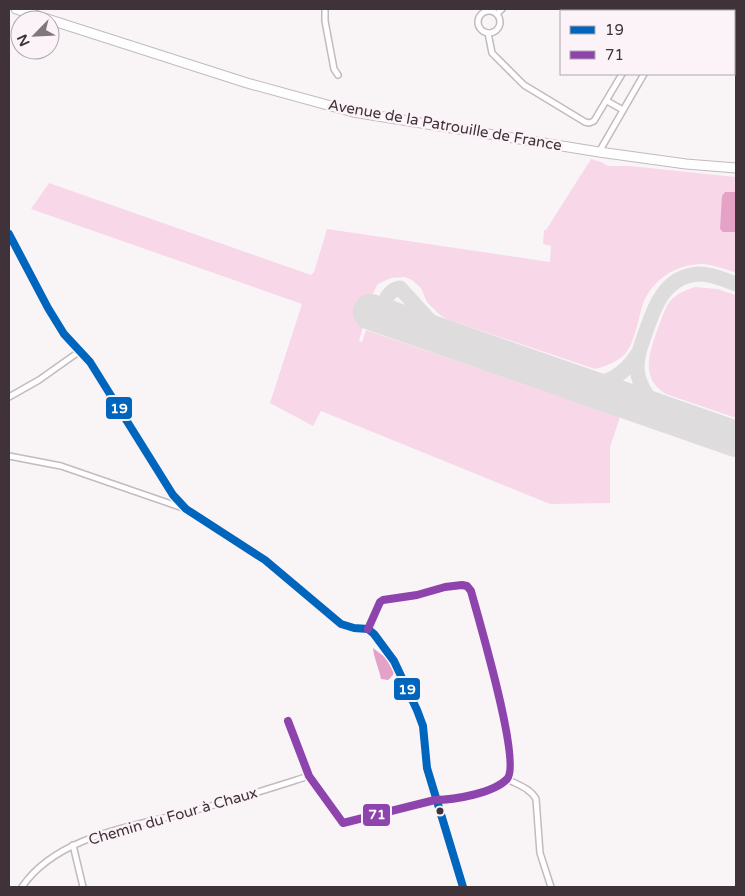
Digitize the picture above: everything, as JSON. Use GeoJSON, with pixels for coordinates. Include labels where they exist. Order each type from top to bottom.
{"type":"FeatureCollection","features":[{"type":"Feature","properties":{"kind":"main road","name":"Avenue de la Patrouille de France"},"geometry":{"type":"LineString","coordinates":[[16,9],[248,83],[353,112],[599,152],[686,164],[736,168]]}},
{"type":"Feature","properties":{"kind":"street"},"geometry":{"type":"LineString","coordinates":[[324,9],[334,70],[338,74]]}},
{"type":"Feature","properties":{"kind":"street"},"geometry":{"type":"LineString","coordinates":[[497,14],[502,9]]}},
{"type":"Feature","properties":{"kind":"street"},"geometry":{"type":"LineString","coordinates":[[491,11],[497,14],[500,19],[499,27],[496,31],[488,33],[480,28],[479,19],[482,14],[491,11]]}},
{"type":"Feature","properties":{"kind":"street"},"geometry":{"type":"LineString","coordinates":[[488,33],[492,53],[524,85],[589,124],[607,101],[621,75]]}},
{"type":"Feature","properties":{"kind":"street"},"geometry":{"type":"LineString","coordinates":[[599,152],[643,75]]}},
{"type":"Feature","properties":{"kind":"street"},"geometry":{"type":"LineString","coordinates":[[607,101],[623,110]]}},
{"type":"Feature","properties":{"kind":"street"},"geometry":{"type":"LineString","coordinates":[[9,234],[64,334],[90,362],[173,495],[186,508],[264,560],[341,624],[354,628],[368,629],[374,634],[394,661],[423,726],[427,768],[435,800],[463,887]]}},
{"type":"Feature","properties":{"kind":"street"},"geometry":{"type":"LineString","coordinates":[[9,397],[39,380],[80,351]]}},
{"type":"Feature","properties":{"kind":"street"},"geometry":{"type":"LineString","coordinates":[[9,456],[61,466],[186,508]]}},
{"type":"Feature","properties":{"kind":"street"},"geometry":{"type":"LineString","coordinates":[[288,721],[309,776],[343,822],[435,800],[470,796],[490,790],[507,780],[511,765],[496,681],[471,591],[467,586],[445,587],[417,595],[383,600],[380,602],[368,629]]}},
{"type":"Feature","properties":{"kind":"street","name":"Chemin du Four à Chaux"},"geometry":{"type":"LineString","coordinates":[[22,887],[35,871],[73,845],[124,828],[222,803],[309,776]]}},
{"type":"Feature","properties":{"kind":"street"},"geometry":{"type":"LineString","coordinates":[[507,780],[533,793],[536,799],[540,853],[551,887]]}},
{"type":"Feature","properties":{"kind":"street"},"geometry":{"type":"LineString","coordinates":[[73,845],[82,887]]}},
{"type":"Feature","properties":{"kind":"shaded area"},"geometry":{"type":"Polygon","coordinates":[[[591,159],[608,166],[630,166],[736,177],[736,273],[720,267],[703,264],[683,267],[665,276],[657,282],[646,298],[633,338],[625,354],[603,367],[595,369],[446,319],[427,302],[421,288],[405,277],[391,278],[378,284],[373,293],[359,341],[362,342],[366,330],[620,417],[610,447],[610,503],[550,504],[321,411],[313,426],[270,403],[302,304],[31,209],[49,183],[311,275],[314,272],[327,229],[550,262],[551,246],[543,244],[544,230],[546,230],[591,159]]]}},
{"type":"Feature","properties":{"kind":"shaded area"},"geometry":{"type":"Polygon","coordinates":[[[725,192],[736,192],[736,232],[723,232],[720,229],[722,196],[725,192]]]}},
{"type":"Feature","properties":{"kind":"shaded area"},"geometry":{"type":"Polygon","coordinates":[[[695,287],[717,289],[736,295],[736,418],[666,394],[658,388],[649,372],[652,346],[667,306],[676,295],[695,287]]]}},
{"type":"Feature","properties":{"kind":"shaded area"},"geometry":{"type":"Polygon","coordinates":[[[373,648],[386,658],[394,672],[388,680],[381,679],[373,648]]]}},
{"type":"Feature","properties":{"kind":"taxiway"},"geometry":{"type":"LineString","coordinates":[[667,414],[657,407],[645,392],[637,370],[640,349],[657,303],[670,286],[688,276],[709,275],[736,284]]}},
{"type":"Feature","properties":{"kind":"taxiway"},"geometry":{"type":"LineString","coordinates":[[389,318],[384,305],[391,292],[400,288],[441,333],[451,340]]}},
{"type":"Feature","properties":{"kind":"taxiway"},"geometry":{"type":"LineString","coordinates":[[578,384],[597,383],[613,378],[627,367],[639,352]]}},
{"type":"Feature","properties":{"kind":"runway"},"geometry":{"type":"LineString","coordinates":[[371,312],[736,439]]}},
{"type":"Feature","properties":{"kind":"transit line","name":"19"},"geometry":{"type":"LineString","coordinates":[[9,234],[64,334],[90,362],[173,495],[186,509],[265,560],[341,624],[354,628],[368,629],[374,634],[394,661],[423,726],[427,768],[463,887]]}},
{"type":"Feature","properties":{"kind":"transit line","name":"71"},"geometry":{"type":"LineString","coordinates":[[288,721],[309,776],[343,823],[435,800],[473,795],[493,788],[507,779],[510,768],[509,747],[504,720],[482,629],[471,591],[467,586],[445,587],[417,595],[383,600],[380,602],[368,629]]}}]}
